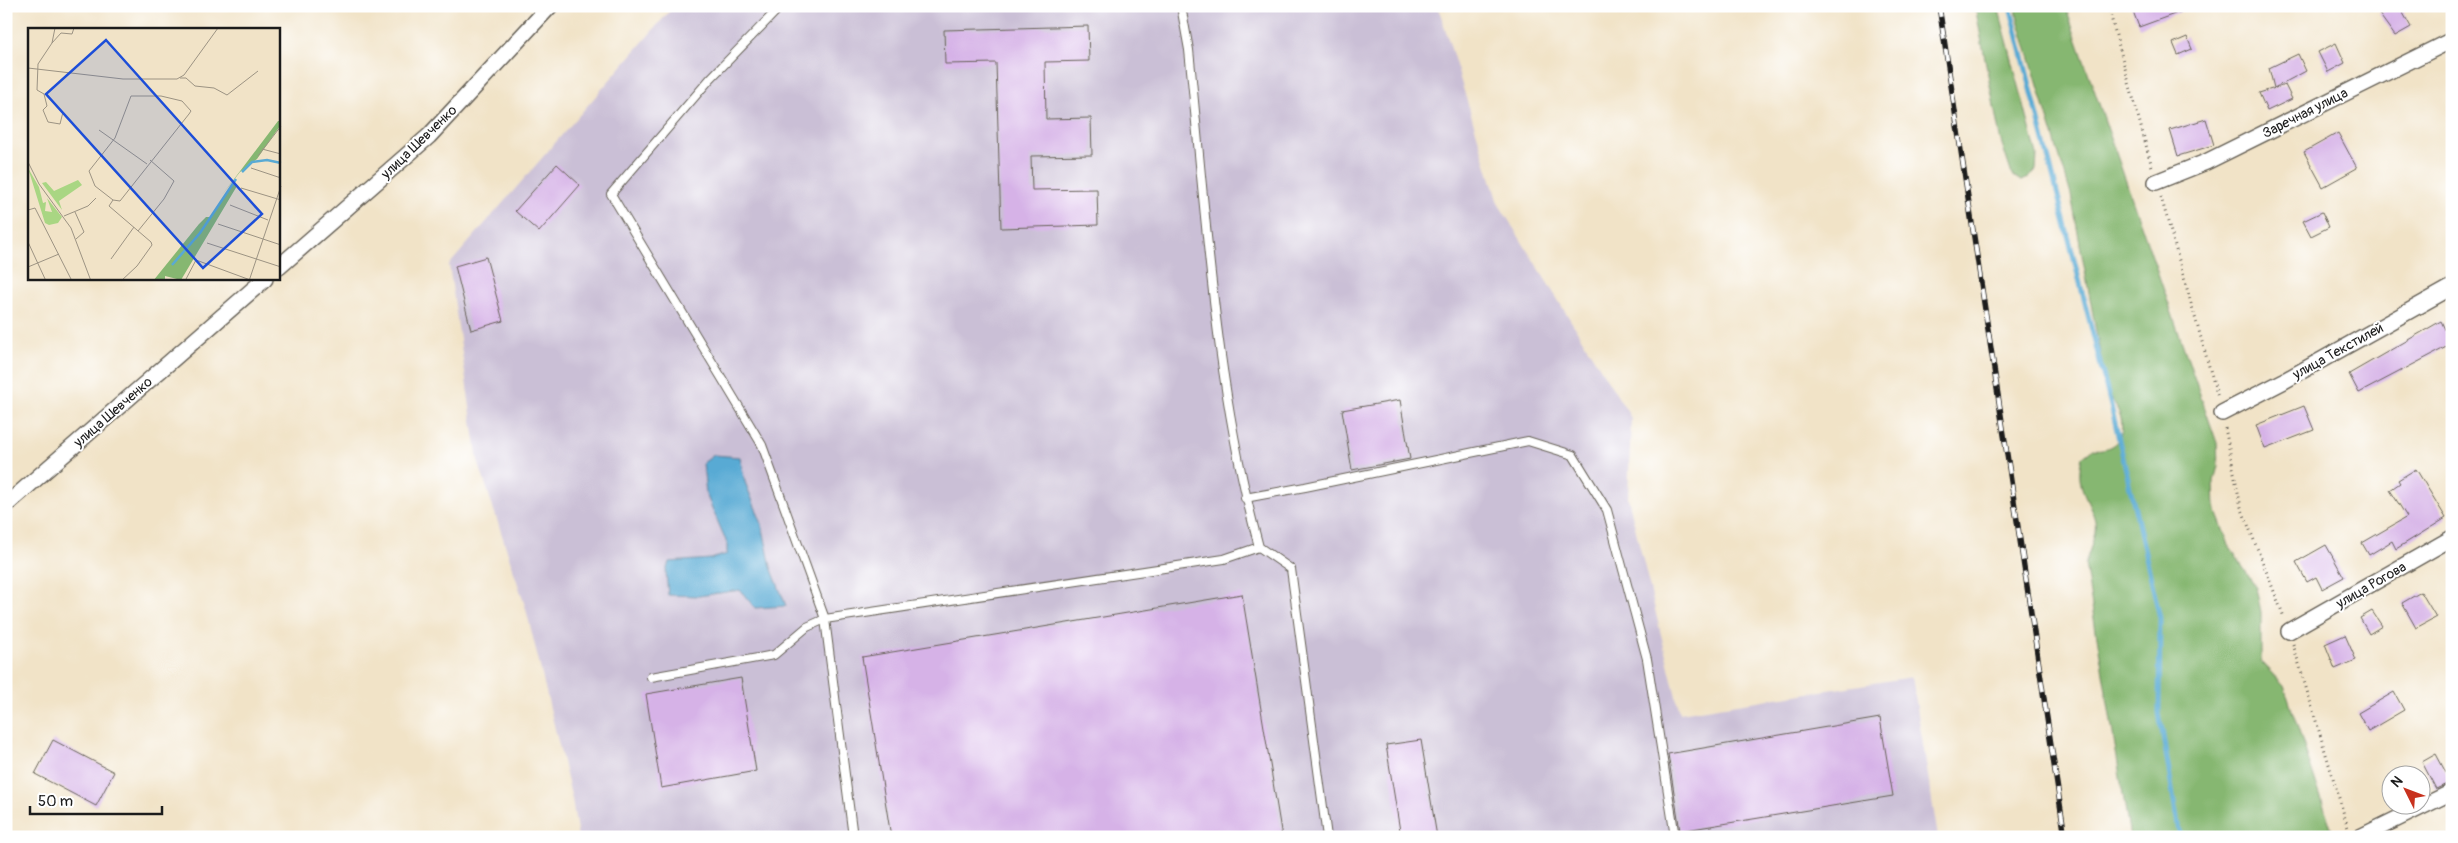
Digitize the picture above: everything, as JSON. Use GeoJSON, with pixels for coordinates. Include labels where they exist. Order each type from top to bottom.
{"type":"FeatureCollection","features":[{"type":"Feature","properties":{"kind":"street","name":"улица Шевченко"},"geometry":{"type":"LineString","coordinates":[[280,266],[429,136],[550,6]]}},
{"type":"Feature","properties":{"kind":"street","name":"Заречная улица"},"geometry":{"type":"LineString","coordinates":[[2156,182],[2206,162],[2452,40]]}},
{"type":"Feature","properties":{"kind":"street","name":"улица Шевченко"},"geometry":{"type":"LineString","coordinates":[[6,505],[265,280]]}},
{"type":"Feature","properties":{"kind":"street","name":"улица Текстилей"},"geometry":{"type":"LineString","coordinates":[[2222,413],[2284,381],[2452,287]]}},
{"type":"Feature","properties":{"kind":"street","name":"улица Рогова"},"geometry":{"type":"LineString","coordinates":[[2289,631],[2452,538]]}},
{"type":"Feature","properties":{"kind":"street"},"geometry":{"type":"LineString","coordinates":[[2360,837],[2452,792]]}},
{"type":"Feature","properties":{"kind":"lane"},"geometry":{"type":"LineString","coordinates":[[781,6],[710,79],[611,194],[762,445],[824,619],[854,837]]}},
{"type":"Feature","properties":{"kind":"lane"},"geometry":{"type":"LineString","coordinates":[[1181,6],[1189,50],[1222,373],[1245,498],[1259,548],[1291,569],[1327,837]]}},
{"type":"Feature","properties":{"kind":"lane"},"geometry":{"type":"LineString","coordinates":[[1245,498],[1528,441],[1573,455],[1607,510],[1648,659],[1675,837]]}},
{"type":"Feature","properties":{"kind":"lane"},"geometry":{"type":"LineString","coordinates":[[652,676],[774,654],[807,627],[824,619],[1224,560],[1259,548]]}},
{"type":"Feature","properties":{"kind":"shaded area"},"geometry":{"type":"Polygon","coordinates":[[[674,6],[1438,6],[1498,203],[1631,418],[1628,498],[1680,713],[1912,677],[1938,837],[578,837],[572,799],[526,609],[478,461],[449,265],[674,6]]]}},
{"type":"Feature","properties":{"kind":"green space"},"geometry":{"type":"Polygon","coordinates":[[[1975,6],[1998,6],[2037,155],[2036,170],[2029,178],[2021,181],[2012,175],[2000,138],[1975,6]]]}},
{"type":"Feature","properties":{"kind":"green space"},"geometry":{"type":"Polygon","coordinates":[[[2016,6],[2065,6],[2217,443],[2218,466],[2214,481],[2215,509],[2229,545],[2256,588],[2261,612],[2261,662],[2284,686],[2334,837],[2130,837],[2085,564],[2093,541],[2095,523],[2082,489],[2080,475],[2082,457],[2092,449],[2112,446],[2120,437],[2122,423],[2119,412],[2107,391],[2071,195],[2017,16],[2016,6]]]}},
{"type":"Feature","properties":{"kind":"water"},"geometry":{"type":"Polygon","coordinates":[[[714,455],[740,457],[745,482],[762,524],[771,567],[786,606],[755,608],[740,590],[699,596],[668,595],[666,572],[669,562],[711,559],[727,554],[727,543],[706,494],[703,463],[714,455]]]}},
{"type":"Feature","properties":{"kind":"building"},"geometry":{"type":"Polygon","coordinates":[[[2131,6],[2190,6],[2191,8],[2139,27],[2131,6]]]}},
{"type":"Feature","properties":{"kind":"building"},"geometry":{"type":"Polygon","coordinates":[[[2392,6],[2399,6],[2411,27],[2395,36],[2379,14],[2392,6]]]}},
{"type":"Feature","properties":{"kind":"building"},"geometry":{"type":"Polygon","coordinates":[[[1088,26],[1089,61],[1045,62],[1046,119],[1091,118],[1092,155],[1031,156],[1032,190],[1097,189],[1098,225],[1001,228],[996,63],[945,64],[944,30],[1088,26]]]}},
{"type":"Feature","properties":{"kind":"building"},"geometry":{"type":"Polygon","coordinates":[[[2187,37],[2192,49],[2178,55],[2173,43],[2187,37]]]}},
{"type":"Feature","properties":{"kind":"building"},"geometry":{"type":"Polygon","coordinates":[[[2336,43],[2345,63],[2328,72],[2318,52],[2336,43]]]}},
{"type":"Feature","properties":{"kind":"building"},"geometry":{"type":"Polygon","coordinates":[[[2298,54],[2306,71],[2274,88],[2269,68],[2298,54]]]}},
{"type":"Feature","properties":{"kind":"building"},"geometry":{"type":"Polygon","coordinates":[[[2285,85],[2292,99],[2267,111],[2259,93],[2285,85]]]}},
{"type":"Feature","properties":{"kind":"building"},"geometry":{"type":"Polygon","coordinates":[[[2206,119],[2214,145],[2178,156],[2170,130],[2206,119]]]}},
{"type":"Feature","properties":{"kind":"building"},"geometry":{"type":"Polygon","coordinates":[[[2338,133],[2357,168],[2323,187],[2304,152],[2338,133]]]}},
{"type":"Feature","properties":{"kind":"building"},"geometry":{"type":"Polygon","coordinates":[[[557,164],[580,185],[539,232],[515,211],[557,164]]]}},
{"type":"Feature","properties":{"kind":"building"},"geometry":{"type":"Polygon","coordinates":[[[2322,212],[2329,227],[2311,236],[2303,221],[2322,212]]]}},
{"type":"Feature","properties":{"kind":"building"},"geometry":{"type":"Polygon","coordinates":[[[486,257],[503,321],[471,330],[455,266],[486,257]]]}},
{"type":"Feature","properties":{"kind":"building"},"geometry":{"type":"Polygon","coordinates":[[[2441,321],[2452,344],[2359,393],[2349,374],[2441,321]]]}},
{"type":"Feature","properties":{"kind":"building"},"geometry":{"type":"Polygon","coordinates":[[[1400,400],[1410,459],[1352,470],[1342,410],[1400,400]]]}},
{"type":"Feature","properties":{"kind":"building"},"geometry":{"type":"Polygon","coordinates":[[[2304,406],[2314,430],[2265,449],[2256,425],[2304,406]]]}},
{"type":"Feature","properties":{"kind":"building"},"geometry":{"type":"Polygon","coordinates":[[[2416,469],[2446,518],[2396,549],[2392,541],[2369,555],[2362,543],[2407,517],[2390,490],[2400,483],[2398,480],[2416,469]]]}},
{"type":"Feature","properties":{"kind":"building"},"geometry":{"type":"Polygon","coordinates":[[[2326,545],[2344,577],[2322,589],[2316,577],[2307,582],[2296,562],[2326,545]]]}},
{"type":"Feature","properties":{"kind":"building"},"geometry":{"type":"Polygon","coordinates":[[[2421,592],[2436,617],[2416,628],[2402,603],[2421,592]]]}},
{"type":"Feature","properties":{"kind":"building"},"geometry":{"type":"Polygon","coordinates":[[[1242,594],[1282,837],[891,837],[862,657],[1242,594]]]}},
{"type":"Feature","properties":{"kind":"building"},"geometry":{"type":"Polygon","coordinates":[[[2372,611],[2382,626],[2369,634],[2360,618],[2372,611]]]}},
{"type":"Feature","properties":{"kind":"building"},"geometry":{"type":"Polygon","coordinates":[[[2345,635],[2356,660],[2335,669],[2325,644],[2345,635]]]}},
{"type":"Feature","properties":{"kind":"building"},"geometry":{"type":"Polygon","coordinates":[[[741,678],[756,771],[661,788],[646,694],[741,678]]]}},
{"type":"Feature","properties":{"kind":"building"},"geometry":{"type":"Polygon","coordinates":[[[2394,692],[2404,710],[2368,731],[2358,713],[2394,692]]]}},
{"type":"Feature","properties":{"kind":"building"},"geometry":{"type":"Polygon","coordinates":[[[1880,718],[1893,796],[1680,831],[1668,754],[1880,718]]]}},
{"type":"Feature","properties":{"kind":"building"},"geometry":{"type":"Polygon","coordinates":[[[53,740],[114,772],[96,806],[35,774],[53,740]]]}},
{"type":"Feature","properties":{"kind":"building"},"geometry":{"type":"Polygon","coordinates":[[[1421,740],[1437,837],[1401,837],[1386,745],[1421,740]]]}},
{"type":"Feature","properties":{"kind":"building"},"geometry":{"type":"Polygon","coordinates":[[[2436,754],[2451,782],[2436,789],[2430,777],[2430,766],[2424,766],[2422,762],[2436,754]]]}},
{"type":"Feature","properties":{"kind":"waterway"},"geometry":{"type":"LineString","coordinates":[[2010,6],[2114,418],[2160,618],[2159,712],[2180,837]]}},
{"type":"Feature","properties":{"kind":"railway"},"geometry":{"type":"LineString","coordinates":[[1939,6],[2065,837]]}}]}
